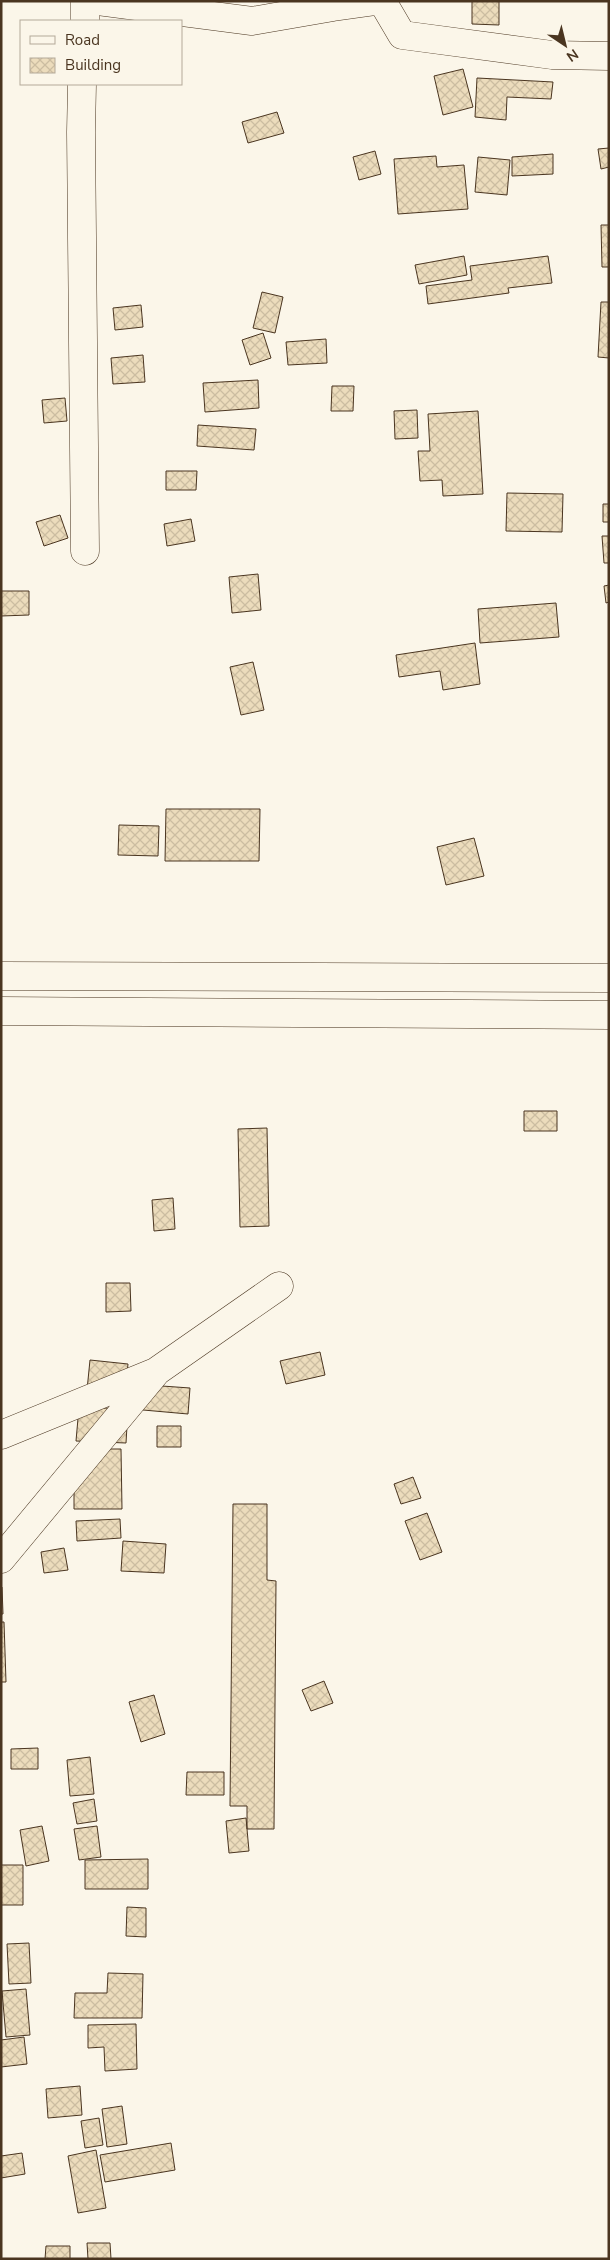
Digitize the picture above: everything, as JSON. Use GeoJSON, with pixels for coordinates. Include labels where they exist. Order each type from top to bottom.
{"type":"FeatureCollection","features":[{"type":"Feature","properties":{"kind":"street"},"geometry":{"type":"LineString","coordinates":[[85,20],[86,1]]}},
{"type":"Feature","properties":{"kind":"street"},"geometry":{"type":"LineString","coordinates":[[98,1],[252,21],[333,4],[376,1]]}},
{"type":"Feature","properties":{"kind":"street"},"geometry":{"type":"LineString","coordinates":[[382,1],[402,35],[552,55],[609,56]]}},
{"type":"Feature","properties":{"kind":"street"},"geometry":{"type":"LineString","coordinates":[[82,85],[85,551]]}},
{"type":"Feature","properties":{"kind":"street"},"geometry":{"type":"LineString","coordinates":[[1,976],[609,978]]}},
{"type":"Feature","properties":{"kind":"street"},"geometry":{"type":"LineString","coordinates":[[1,1011],[609,1015]]}},
{"type":"Feature","properties":{"kind":"street"},"geometry":{"type":"LineString","coordinates":[[1,1435],[157,1371],[279,1286]]}},
{"type":"Feature","properties":{"kind":"street"},"geometry":{"type":"LineString","coordinates":[[1,1558],[157,1371]]}},
{"type":"Feature","properties":{"kind":"building"},"geometry":{"type":"Polygon","coordinates":[[[472,1],[499,1],[499,25],[472,24],[472,1]]]}},
{"type":"Feature","properties":{"kind":"building"},"geometry":{"type":"Polygon","coordinates":[[[463,69],[473,107],[443,115],[434,76],[463,69]]]}},
{"type":"Feature","properties":{"kind":"building"},"geometry":{"type":"Polygon","coordinates":[[[477,78],[553,82],[551,99],[507,97],[506,120],[475,117],[477,78]]]}},
{"type":"Feature","properties":{"kind":"building"},"geometry":{"type":"Polygon","coordinates":[[[277,112],[284,133],[248,143],[242,122],[277,112]]]}},
{"type":"Feature","properties":{"kind":"building"},"geometry":{"type":"Polygon","coordinates":[[[609,148],[609,167],[601,169],[598,149],[609,148]]]}},
{"type":"Feature","properties":{"kind":"building"},"geometry":{"type":"Polygon","coordinates":[[[375,151],[381,174],[359,180],[353,157],[375,151]]]}},
{"type":"Feature","properties":{"kind":"building"},"geometry":{"type":"Polygon","coordinates":[[[553,154],[553,174],[512,176],[512,157],[553,154]]]}},
{"type":"Feature","properties":{"kind":"building"},"geometry":{"type":"Polygon","coordinates":[[[436,156],[437,167],[464,165],[468,209],[398,214],[394,159],[436,156]]]}},
{"type":"Feature","properties":{"kind":"building"},"geometry":{"type":"Polygon","coordinates":[[[478,157],[510,160],[507,195],[475,192],[478,157]]]}},
{"type":"Feature","properties":{"kind":"building"},"geometry":{"type":"Polygon","coordinates":[[[601,225],[609,225],[609,267],[602,267],[601,225]]]}},
{"type":"Feature","properties":{"kind":"building"},"geometry":{"type":"Polygon","coordinates":[[[464,256],[467,275],[419,284],[415,265],[464,256]]]}},
{"type":"Feature","properties":{"kind":"building"},"geometry":{"type":"Polygon","coordinates":[[[548,256],[552,283],[508,288],[509,293],[428,304],[426,286],[472,280],[470,266],[548,256]]]}},
{"type":"Feature","properties":{"kind":"building"},"geometry":{"type":"Polygon","coordinates":[[[262,292],[283,297],[275,333],[253,328],[262,292]]]}},
{"type":"Feature","properties":{"kind":"building"},"geometry":{"type":"Polygon","coordinates":[[[601,302],[609,302],[609,358],[598,357],[601,302]]]}},
{"type":"Feature","properties":{"kind":"building"},"geometry":{"type":"Polygon","coordinates":[[[141,305],[143,327],[115,330],[113,308],[141,305]]]}},
{"type":"Feature","properties":{"kind":"building"},"geometry":{"type":"Polygon","coordinates":[[[263,333],[271,358],[250,365],[242,340],[263,333]]]}},
{"type":"Feature","properties":{"kind":"building"},"geometry":{"type":"Polygon","coordinates":[[[326,339],[327,363],[288,365],[286,342],[326,339]]]}},
{"type":"Feature","properties":{"kind":"building"},"geometry":{"type":"Polygon","coordinates":[[[143,355],[145,382],[113,384],[111,358],[143,355]]]}},
{"type":"Feature","properties":{"kind":"building"},"geometry":{"type":"Polygon","coordinates":[[[258,380],[259,408],[205,412],[203,383],[258,380]]]}},
{"type":"Feature","properties":{"kind":"building"},"geometry":{"type":"Polygon","coordinates":[[[332,386],[354,386],[353,411],[331,411],[332,386]]]}},
{"type":"Feature","properties":{"kind":"building"},"geometry":{"type":"Polygon","coordinates":[[[65,398],[67,421],[44,423],[42,400],[65,398]]]}},
{"type":"Feature","properties":{"kind":"building"},"geometry":{"type":"Polygon","coordinates":[[[417,410],[418,438],[395,439],[394,411],[417,410]]]}},
{"type":"Feature","properties":{"kind":"building"},"geometry":{"type":"Polygon","coordinates":[[[478,411],[483,494],[443,496],[442,480],[420,481],[418,451],[430,451],[428,414],[478,411]]]}},
{"type":"Feature","properties":{"kind":"building"},"geometry":{"type":"Polygon","coordinates":[[[198,425],[256,429],[254,450],[197,446],[198,425]]]}},
{"type":"Feature","properties":{"kind":"building"},"geometry":{"type":"Polygon","coordinates":[[[166,471],[197,471],[196,490],[166,490],[166,471]]]}},
{"type":"Feature","properties":{"kind":"building"},"geometry":{"type":"Polygon","coordinates":[[[507,493],[563,494],[562,532],[506,531],[507,493]]]}},
{"type":"Feature","properties":{"kind":"building"},"geometry":{"type":"Polygon","coordinates":[[[603,504],[609,504],[609,522],[603,522],[603,504]]]}},
{"type":"Feature","properties":{"kind":"building"},"geometry":{"type":"Polygon","coordinates":[[[60,515],[68,538],[44,546],[36,522],[60,515]]]}},
{"type":"Feature","properties":{"kind":"building"},"geometry":{"type":"Polygon","coordinates":[[[191,519],[195,541],[167,546],[164,524],[191,519]]]}},
{"type":"Feature","properties":{"kind":"building"},"geometry":{"type":"Polygon","coordinates":[[[602,536],[609,536],[609,563],[604,563],[602,536]]]}},
{"type":"Feature","properties":{"kind":"building"},"geometry":{"type":"Polygon","coordinates":[[[258,574],[261,610],[232,613],[229,577],[258,574]]]}},
{"type":"Feature","properties":{"kind":"building"},"geometry":{"type":"Polygon","coordinates":[[[609,585],[609,602],[606,603],[604,586],[609,585]]]}},
{"type":"Feature","properties":{"kind":"building"},"geometry":{"type":"Polygon","coordinates":[[[1,591],[29,591],[29,615],[1,616],[1,591]]]}},
{"type":"Feature","properties":{"kind":"building"},"geometry":{"type":"Polygon","coordinates":[[[556,603],[559,637],[480,643],[478,609],[556,603]]]}},
{"type":"Feature","properties":{"kind":"building"},"geometry":{"type":"Polygon","coordinates":[[[475,643],[480,684],[443,690],[440,671],[399,677],[396,655],[475,643]]]}},
{"type":"Feature","properties":{"kind":"building"},"geometry":{"type":"Polygon","coordinates":[[[253,662],[264,710],[241,715],[230,667],[253,662]]]}},
{"type":"Feature","properties":{"kind":"building"},"geometry":{"type":"Polygon","coordinates":[[[166,809],[260,809],[259,861],[165,861],[166,809]]]}},
{"type":"Feature","properties":{"kind":"building"},"geometry":{"type":"Polygon","coordinates":[[[119,825],[159,826],[158,856],[118,855],[119,825]]]}},
{"type":"Feature","properties":{"kind":"building"},"geometry":{"type":"Polygon","coordinates":[[[474,838],[484,876],[446,885],[437,847],[474,838]]]}},
{"type":"Feature","properties":{"kind":"building"},"geometry":{"type":"Polygon","coordinates":[[[524,1111],[557,1111],[557,1131],[524,1131],[524,1111]]]}},
{"type":"Feature","properties":{"kind":"building"},"geometry":{"type":"Polygon","coordinates":[[[267,1128],[269,1226],[240,1227],[238,1129],[267,1128]]]}},
{"type":"Feature","properties":{"kind":"building"},"geometry":{"type":"Polygon","coordinates":[[[173,1198],[175,1229],[154,1231],[152,1200],[173,1198]]]}},
{"type":"Feature","properties":{"kind":"building"},"geometry":{"type":"Polygon","coordinates":[[[106,1283],[130,1283],[131,1311],[106,1312],[106,1283]]]}},
{"type":"Feature","properties":{"kind":"building"},"geometry":{"type":"Polygon","coordinates":[[[320,1352],[325,1375],[286,1384],[280,1361],[320,1352]]]}},
{"type":"Feature","properties":{"kind":"building"},"geometry":{"type":"Polygon","coordinates":[[[90,1360],[128,1364],[124,1404],[86,1400],[90,1360]]]}},
{"type":"Feature","properties":{"kind":"building"},"geometry":{"type":"Polygon","coordinates":[[[134,1384],[190,1388],[188,1414],[132,1409],[134,1384]]]}},
{"type":"Feature","properties":{"kind":"building"},"geometry":{"type":"Polygon","coordinates":[[[79,1407],[128,1409],[126,1443],[76,1441],[79,1407]]]}},
{"type":"Feature","properties":{"kind":"building"},"geometry":{"type":"Polygon","coordinates":[[[157,1426],[181,1426],[181,1447],[157,1447],[157,1426]]]}},
{"type":"Feature","properties":{"kind":"building"},"geometry":{"type":"Polygon","coordinates":[[[74,1449],[121,1449],[122,1509],[74,1509],[74,1449]]]}},
{"type":"Feature","properties":{"kind":"building"},"geometry":{"type":"Polygon","coordinates":[[[413,1477],[421,1498],[401,1504],[394,1484],[413,1477]]]}},
{"type":"Feature","properties":{"kind":"building"},"geometry":{"type":"Polygon","coordinates":[[[233,1504],[267,1504],[267,1580],[276,1581],[274,1829],[247,1829],[247,1806],[230,1806],[233,1504]]]}},
{"type":"Feature","properties":{"kind":"building"},"geometry":{"type":"Polygon","coordinates":[[[427,1513],[442,1552],[420,1560],[405,1521],[427,1513]]]}},
{"type":"Feature","properties":{"kind":"building"},"geometry":{"type":"Polygon","coordinates":[[[120,1519],[121,1538],[77,1541],[76,1521],[120,1519]]]}},
{"type":"Feature","properties":{"kind":"building"},"geometry":{"type":"Polygon","coordinates":[[[123,1541],[166,1544],[164,1573],[121,1571],[123,1541]]]}},
{"type":"Feature","properties":{"kind":"building"},"geometry":{"type":"Polygon","coordinates":[[[64,1548],[68,1570],[44,1573],[41,1552],[64,1548]]]}},
{"type":"Feature","properties":{"kind":"building"},"geometry":{"type":"Polygon","coordinates":[[[2,1587],[3,1614],[1,1614],[2,1587]]]}},
{"type":"Feature","properties":{"kind":"building"},"geometry":{"type":"Polygon","coordinates":[[[1,1622],[4,1622],[6,1682],[1,1682],[1,1622]]]}},
{"type":"Feature","properties":{"kind":"building"},"geometry":{"type":"Polygon","coordinates":[[[324,1681],[333,1703],[311,1711],[302,1690],[324,1681]]]}},
{"type":"Feature","properties":{"kind":"building"},"geometry":{"type":"Polygon","coordinates":[[[154,1695],[165,1734],[141,1742],[129,1702],[154,1695]]]}},
{"type":"Feature","properties":{"kind":"building"},"geometry":{"type":"Polygon","coordinates":[[[38,1748],[38,1769],[11,1769],[11,1749],[38,1748]]]}},
{"type":"Feature","properties":{"kind":"building"},"geometry":{"type":"Polygon","coordinates":[[[90,1757],[94,1794],[70,1796],[67,1760],[90,1757]]]}},
{"type":"Feature","properties":{"kind":"building"},"geometry":{"type":"Polygon","coordinates":[[[187,1772],[224,1772],[224,1795],[186,1795],[187,1772]]]}},
{"type":"Feature","properties":{"kind":"building"},"geometry":{"type":"Polygon","coordinates":[[[94,1799],[97,1821],[77,1824],[73,1803],[94,1799]]]}},
{"type":"Feature","properties":{"kind":"building"},"geometry":{"type":"Polygon","coordinates":[[[246,1818],[249,1851],[229,1853],[226,1821],[246,1818]]]}},
{"type":"Feature","properties":{"kind":"building"},"geometry":{"type":"Polygon","coordinates":[[[42,1826],[49,1861],[26,1866],[20,1830],[42,1826]]]}},
{"type":"Feature","properties":{"kind":"building"},"geometry":{"type":"Polygon","coordinates":[[[97,1826],[101,1857],[79,1860],[74,1829],[97,1826]]]}},
{"type":"Feature","properties":{"kind":"building"},"geometry":{"type":"Polygon","coordinates":[[[148,1859],[148,1889],[85,1889],[85,1860],[148,1859]]]}},
{"type":"Feature","properties":{"kind":"building"},"geometry":{"type":"Polygon","coordinates":[[[1,1865],[23,1865],[23,1905],[1,1905],[1,1865]]]}},
{"type":"Feature","properties":{"kind":"building"},"geometry":{"type":"Polygon","coordinates":[[[127,1907],[146,1908],[146,1937],[126,1936],[127,1907]]]}},
{"type":"Feature","properties":{"kind":"building"},"geometry":{"type":"Polygon","coordinates":[[[29,1943],[31,1983],[9,1984],[7,1944],[29,1943]]]}},
{"type":"Feature","properties":{"kind":"building"},"geometry":{"type":"Polygon","coordinates":[[[108,1973],[143,1974],[142,2018],[74,2018],[75,1993],[107,1993],[108,1973]]]}},
{"type":"Feature","properties":{"kind":"building"},"geometry":{"type":"Polygon","coordinates":[[[26,1989],[30,2035],[6,2037],[2,1991],[26,1989]]]}},
{"type":"Feature","properties":{"kind":"building"},"geometry":{"type":"Polygon","coordinates":[[[136,2024],[137,2069],[105,2071],[104,2047],[88,2048],[88,2025],[136,2024]]]}},
{"type":"Feature","properties":{"kind":"building"},"geometry":{"type":"Polygon","coordinates":[[[24,2037],[27,2064],[1,2067],[1,2040],[24,2037]]]}},
{"type":"Feature","properties":{"kind":"building"},"geometry":{"type":"Polygon","coordinates":[[[80,2086],[82,2115],[48,2118],[46,2089],[80,2086]]]}},
{"type":"Feature","properties":{"kind":"building"},"geometry":{"type":"Polygon","coordinates":[[[122,2106],[127,2144],[107,2147],[102,2109],[122,2106]]]}},
{"type":"Feature","properties":{"kind":"building"},"geometry":{"type":"Polygon","coordinates":[[[99,2118],[103,2145],[85,2148],[81,2121],[99,2118]]]}},
{"type":"Feature","properties":{"kind":"building"},"geometry":{"type":"Polygon","coordinates":[[[171,2143],[175,2170],[105,2182],[100,2155],[171,2143]]]}},
{"type":"Feature","properties":{"kind":"building"},"geometry":{"type":"Polygon","coordinates":[[[96,2150],[106,2208],[78,2213],[68,2156],[96,2150]]]}},
{"type":"Feature","properties":{"kind":"building"},"geometry":{"type":"Polygon","coordinates":[[[22,2153],[25,2174],[1,2178],[1,2156],[22,2153]]]}},
{"type":"Feature","properties":{"kind":"building"},"geometry":{"type":"Polygon","coordinates":[[[87,2243],[110,2243],[111,2259],[88,2259],[87,2243]]]}},
{"type":"Feature","properties":{"kind":"building"},"geometry":{"type":"Polygon","coordinates":[[[46,2246],[70,2246],[70,2259],[45,2259],[46,2246]]]}}]}
